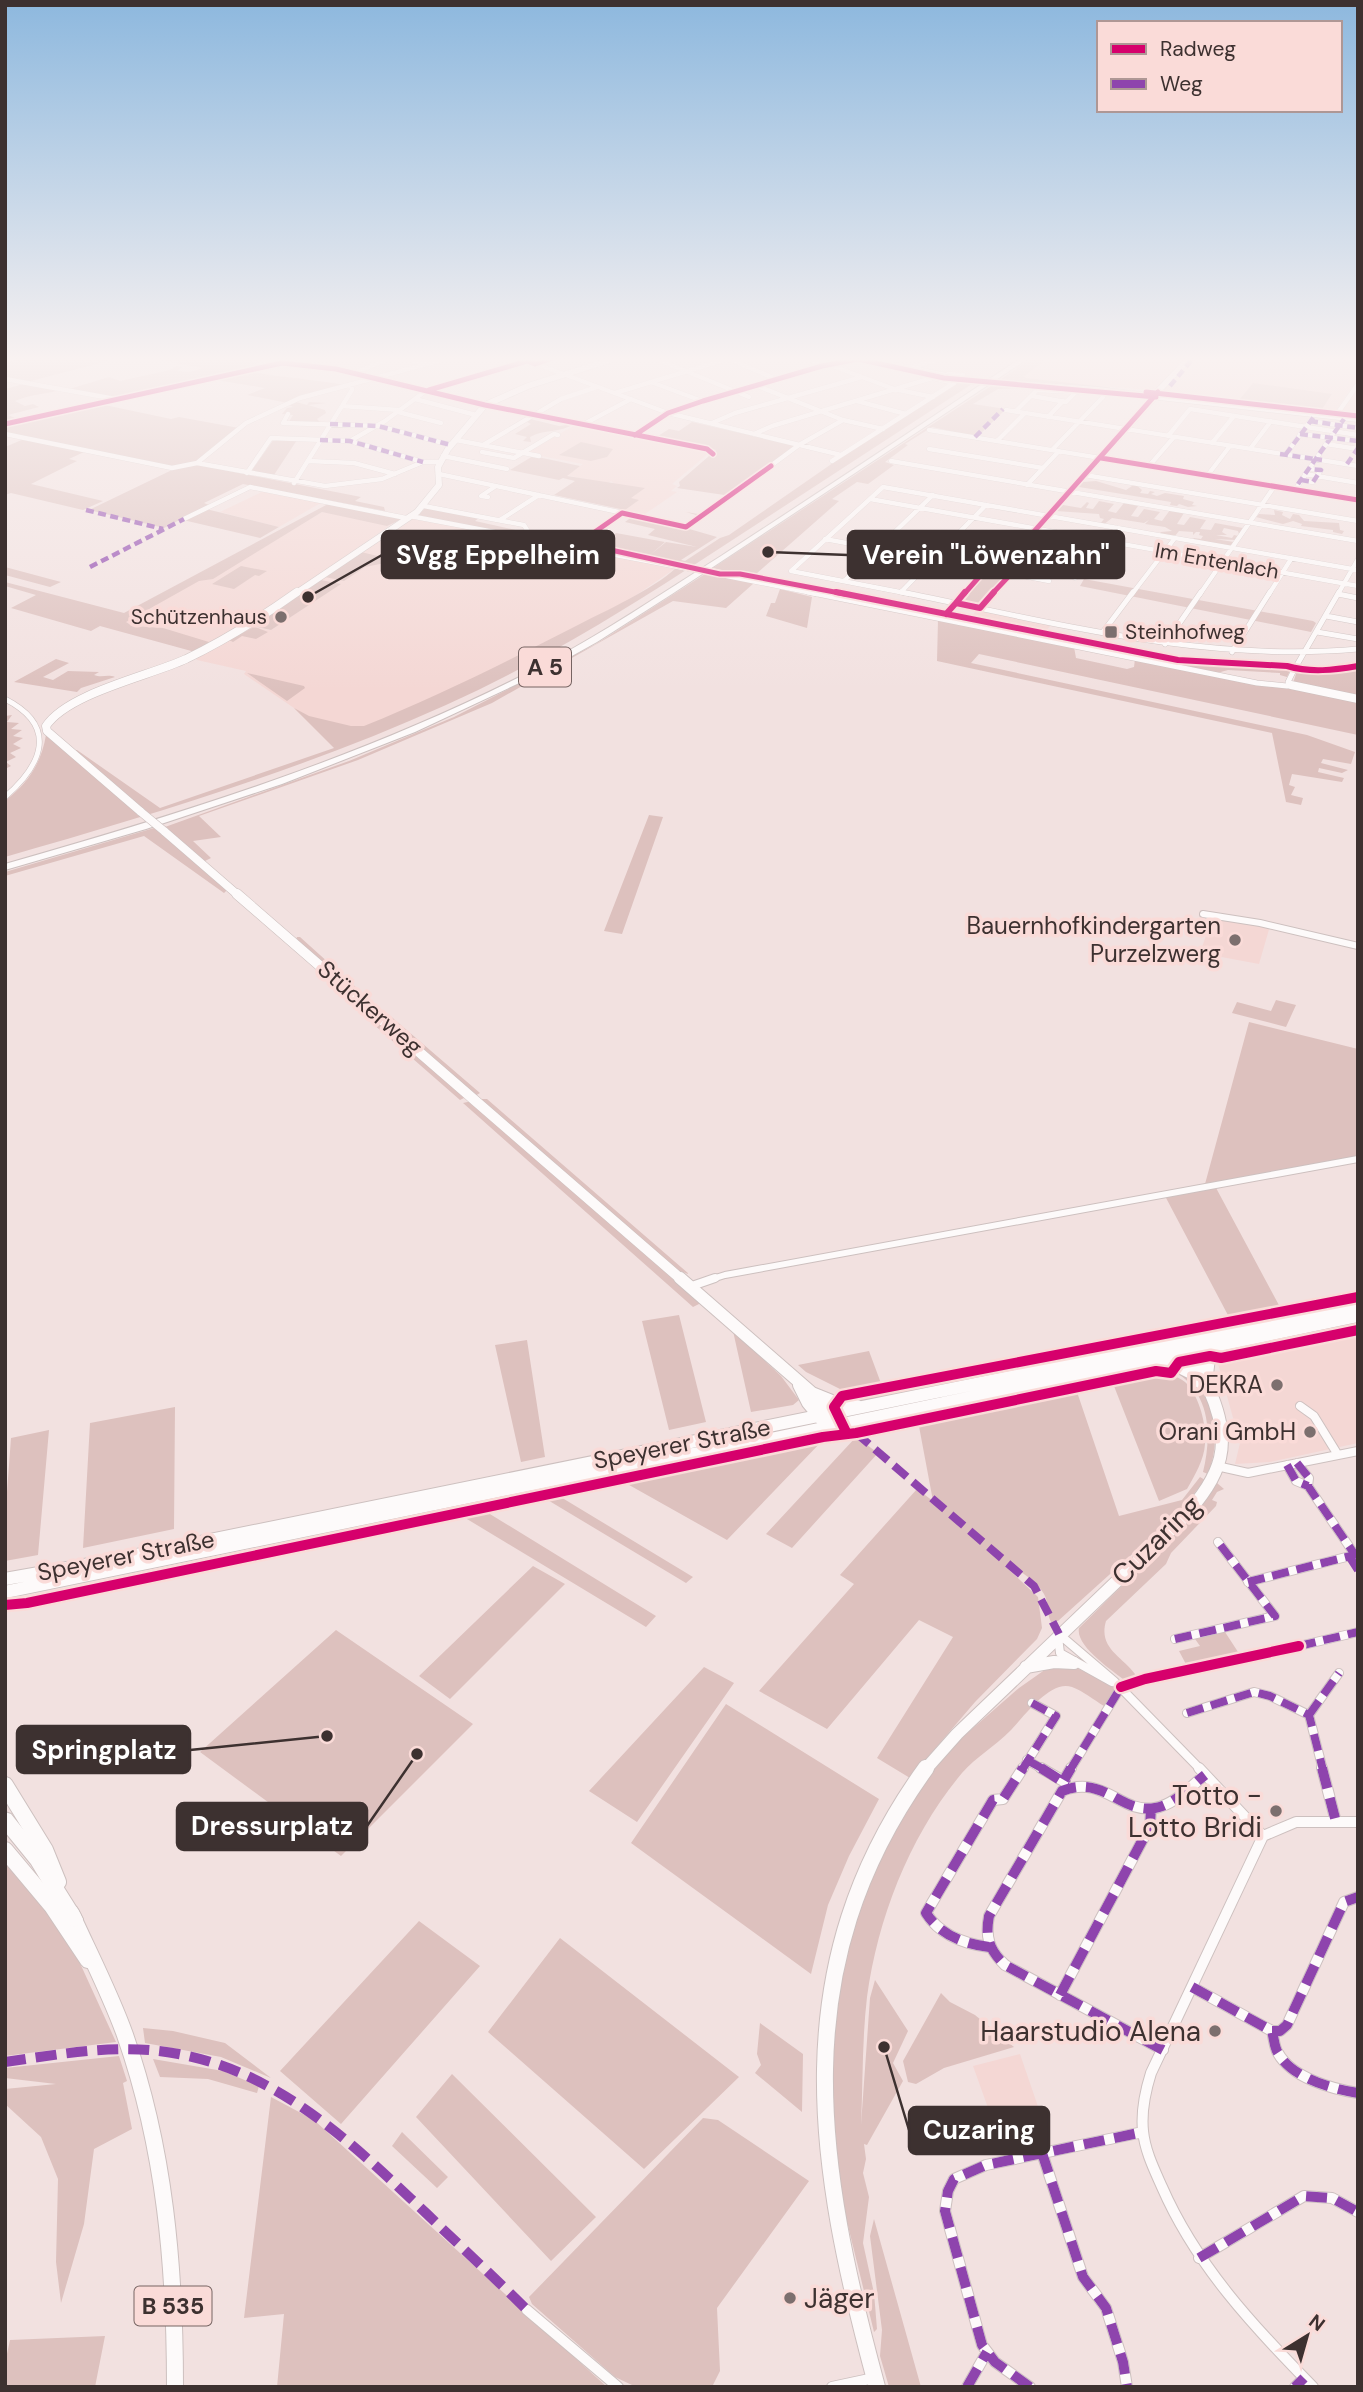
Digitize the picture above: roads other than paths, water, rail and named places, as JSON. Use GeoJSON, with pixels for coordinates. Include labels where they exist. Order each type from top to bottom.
{"type":"FeatureCollection","features":[{"type":"Feature","properties":{"kind":"highway","name":"A 5"},"geometry":{"type":"LineString","coordinates":[[5,861],[154,818],[287,773],[385,735],[507,680],[622,616],[849,468]]}},
{"type":"Feature","properties":{"kind":"highway","name":"A 5"},"geometry":{"type":"LineString","coordinates":[[5,867],[159,822],[286,780],[403,734],[514,683],[632,617],[859,468]]}},
{"type":"Feature","properties":{"kind":"highway","name":"B 535"},"geometry":{"type":"LineString","coordinates":[[5,1819],[37,1859],[74,1919]]}},
{"type":"Feature","properties":{"kind":"main road"},"geometry":{"type":"LineString","coordinates":[[408,517],[424,506],[438,486],[440,468]]}},
{"type":"Feature","properties":{"kind":"main road","name":"Stückerweg"},"geometry":{"type":"LineString","coordinates":[[408,517],[279,607],[194,655],[61,710],[52,717],[46,726],[47,731],[797,1380],[811,1393],[825,1419]]}},
{"type":"Feature","properties":{"kind":"main road"},"geometry":{"type":"LineString","coordinates":[[1291,685],[1358,699]]}},
{"type":"Feature","properties":{"kind":"main road","name":"Speyerer Straße"},"geometry":{"type":"LineString","coordinates":[[5,1579],[1141,1360],[1358,1306]]}},
{"type":"Feature","properties":{"kind":"main road","name":"Speyerer Straße"},"geometry":{"type":"LineString","coordinates":[[5,1592],[582,1474],[825,1419],[866,1407],[1183,1348],[1223,1344],[1358,1317]]}},
{"type":"Feature","properties":{"kind":"main road"},"geometry":{"type":"LineString","coordinates":[[1209,1389],[1210,1356],[1223,1344]]}},
{"type":"Feature","properties":{"kind":"main road","name":"Cuzaring"},"geometry":{"type":"LineString","coordinates":[[1183,1348],[1191,1373],[1209,1389]]}},
{"type":"Feature","properties":{"kind":"main road","name":"Cuzaring"},"geometry":{"type":"LineString","coordinates":[[876,2382],[844,2255],[828,2164],[825,2090],[828,2022],[845,1924],[872,1854],[908,1792],[937,1754],[1059,1634],[1183,1518],[1205,1492],[1220,1467],[1224,1437],[1209,1389],[1183,1348]]}},
{"type":"Feature","properties":{"kind":"main road"},"geometry":{"type":"LineString","coordinates":[[1141,1360],[1171,1363],[1191,1373]]}},
{"type":"Feature","properties":{"kind":"main road","name":"Stückerweg"},"geometry":{"type":"LineString","coordinates":[[797,1380],[825,1419]]}},
{"type":"Feature","properties":{"kind":"main road"},"geometry":{"type":"LineString","coordinates":[[811,1393],[837,1403],[866,1407]]}},
{"type":"Feature","properties":{"kind":"main road"},"geometry":{"type":"LineString","coordinates":[[1026,1667],[1054,1662],[1074,1663]]}},
{"type":"Feature","properties":{"kind":"main road"},"geometry":{"type":"LineString","coordinates":[[5,1785],[45,1850],[74,1919]]}},
{"type":"Feature","properties":{"kind":"main road","name":"B 535"},"geometry":{"type":"LineString","coordinates":[[5,1850],[52,1906],[108,1992]]}},
{"type":"Feature","properties":{"kind":"main road","name":"B 535"},"geometry":{"type":"LineString","coordinates":[[74,1919],[126,2036],[162,2178],[168,2225],[175,2387]]}},
{"type":"Feature","properties":{"kind":"street"},"geometry":{"type":"LineString","coordinates":[[220,468],[294,483],[326,486],[382,479],[409,468]]}},
{"type":"Feature","properties":{"kind":"street"},"geometry":{"type":"LineString","coordinates":[[247,473],[251,468]]}},
{"type":"Feature","properties":{"kind":"street"},"geometry":{"type":"LineString","coordinates":[[294,483],[304,468]]}},
{"type":"Feature","properties":{"kind":"street"},"geometry":{"type":"LineString","coordinates":[[372,468],[396,474]]}},
{"type":"Feature","properties":{"kind":"street"},"geometry":{"type":"LineString","coordinates":[[498,468],[507,469]]}},
{"type":"Feature","properties":{"kind":"street"},"geometry":{"type":"LineString","coordinates":[[746,484],[769,468]]}},
{"type":"Feature","properties":{"kind":"street"},"geometry":{"type":"LineString","coordinates":[[929,468],[1358,541]]}},
{"type":"Feature","properties":{"kind":"street"},"geometry":{"type":"LineString","coordinates":[[1027,485],[1043,468]]}},
{"type":"Feature","properties":{"kind":"street"},"geometry":{"type":"LineString","coordinates":[[998,572],[1093,468]]}},
{"type":"Feature","properties":{"kind":"street"},"geometry":{"type":"LineString","coordinates":[[1159,468],[1358,500]]}},
{"type":"Feature","properties":{"kind":"street"},"geometry":{"type":"LineString","coordinates":[[1207,475],[1213,468]]}},
{"type":"Feature","properties":{"kind":"street"},"geometry":{"type":"LineString","coordinates":[[1294,490],[1305,474],[1309,469],[1321,470],[1313,482],[1301,480]]}},
{"type":"Feature","properties":{"kind":"street"},"geometry":{"type":"LineString","coordinates":[[439,474],[652,519]]}},
{"type":"Feature","properties":{"kind":"street"},"geometry":{"type":"LineString","coordinates":[[1305,474],[1358,483]]}},
{"type":"Feature","properties":{"kind":"street"},"geometry":{"type":"LineString","coordinates":[[1086,475],[1358,521]]}},
{"type":"Feature","properties":{"kind":"street"},"geometry":{"type":"LineString","coordinates":[[268,478],[278,492]]}},
{"type":"Feature","properties":{"kind":"street"},"geometry":{"type":"LineString","coordinates":[[488,497],[481,496],[497,486]]}},
{"type":"Feature","properties":{"kind":"street"},"geometry":{"type":"LineString","coordinates":[[1355,570],[883,486],[791,571],[1165,644],[1231,652],[1305,655],[1358,649]]}},
{"type":"Feature","properties":{"kind":"street"},"geometry":{"type":"LineString","coordinates":[[1165,644],[1274,487]]}},
{"type":"Feature","properties":{"kind":"street"},"geometry":{"type":"LineString","coordinates":[[184,519],[244,488],[278,492],[712,573],[1257,682],[1291,685]]}},
{"type":"Feature","properties":{"kind":"street"},"geometry":{"type":"LineString","coordinates":[[500,520],[539,495]]}},
{"type":"Feature","properties":{"kind":"street"},"geometry":{"type":"LineString","coordinates":[[844,581],[933,495]]}},
{"type":"Feature","properties":{"kind":"street","name":"Im Entenlach"},"geometry":{"type":"LineString","coordinates":[[870,499],[1358,586]]}},
{"type":"Feature","properties":{"kind":"street"},"geometry":{"type":"LineString","coordinates":[[901,593],[986,505]]}},
{"type":"Feature","properties":{"kind":"street"},"geometry":{"type":"LineString","coordinates":[[424,506],[524,525],[529,533],[579,542],[622,513]]}},
{"type":"Feature","properties":{"kind":"street"},"geometry":{"type":"LineString","coordinates":[[1075,578],[1116,528]]}},
{"type":"Feature","properties":{"kind":"street"},"geometry":{"type":"LineString","coordinates":[[1102,632],[1175,538]]}},
{"type":"Feature","properties":{"kind":"street"},"geometry":{"type":"LineString","coordinates":[[825,539],[1049,581]]}},
{"type":"Feature","properties":{"kind":"street"},"geometry":{"type":"LineString","coordinates":[[1005,564],[1038,570],[1057,548],[1025,542]]}},
{"type":"Feature","properties":{"kind":"street"},"geometry":{"type":"LineString","coordinates":[[1231,652],[1291,559]]}},
{"type":"Feature","properties":{"kind":"street"},"geometry":{"type":"LineString","coordinates":[[1291,685],[1288,681],[1344,583],[1355,570],[1358,559]]}},
{"type":"Feature","properties":{"kind":"street"},"geometry":{"type":"LineString","coordinates":[[955,603],[986,569]]}},
{"type":"Feature","properties":{"kind":"street"},"geometry":{"type":"LineString","coordinates":[[980,608],[1008,577],[1008,573]]}},
{"type":"Feature","properties":{"kind":"street"},"geometry":{"type":"LineString","coordinates":[[1338,594],[1358,598]]}},
{"type":"Feature","properties":{"kind":"street"},"geometry":{"type":"LineString","coordinates":[[1326,616],[1358,622]]}},
{"type":"Feature","properties":{"kind":"street"},"geometry":{"type":"LineString","coordinates":[[1317,632],[1358,639]]}},
{"type":"Feature","properties":{"kind":"street"},"geometry":{"type":"LineString","coordinates":[[5,699],[19,705],[36,720],[41,741],[29,774],[5,797]]}},
{"type":"Feature","properties":{"kind":"street"},"geometry":{"type":"LineString","coordinates":[[1203,914],[1358,946]]}},
{"type":"Feature","properties":{"kind":"street"},"geometry":{"type":"LineString","coordinates":[[689,1287],[725,1275],[1358,1159]]}},
{"type":"Feature","properties":{"kind":"street"},"geometry":{"type":"LineString","coordinates":[[1300,1406],[1314,1416],[1338,1455]]}},
{"type":"Feature","properties":{"kind":"street"},"geometry":{"type":"LineString","coordinates":[[1220,1467],[1248,1473],[1358,1451]]}},
{"type":"Feature","properties":{"kind":"street"},"geometry":{"type":"LineString","coordinates":[[1297,1463],[1309,1478],[1311,1483],[1308,1486]]}},
{"type":"Feature","properties":{"kind":"street"},"geometry":{"type":"LineString","coordinates":[[1248,1582],[1356,1554],[1308,1486],[1300,1485],[1287,1465]]}},
{"type":"Feature","properties":{"kind":"street"},"geometry":{"type":"LineString","coordinates":[[1175,1639],[1275,1616],[1218,1542]]}},
{"type":"Feature","properties":{"kind":"street"},"geometry":{"type":"LineString","coordinates":[[1299,1646],[1358,1632]]}},
{"type":"Feature","properties":{"kind":"street"},"geometry":{"type":"LineString","coordinates":[[1059,1634],[1060,1653],[1121,1687]]}},
{"type":"Feature","properties":{"kind":"street"},"geometry":{"type":"LineString","coordinates":[[1059,1634],[1160,1724],[1263,1836]]}},
{"type":"Feature","properties":{"kind":"street"},"geometry":{"type":"LineString","coordinates":[[1335,1822],[1309,1715],[1339,1674]]}},
{"type":"Feature","properties":{"kind":"street"},"geometry":{"type":"LineString","coordinates":[[1121,1687],[989,1916],[985,1933],[992,1953],[1005,1965],[1163,2050]]}},
{"type":"Feature","properties":{"kind":"street"},"geometry":{"type":"LineString","coordinates":[[1187,1713],[1254,1692],[1270,1696],[1309,1715]]}},
{"type":"Feature","properties":{"kind":"street"},"geometry":{"type":"LineString","coordinates":[[989,1947],[972,1946],[932,1924],[926,1913],[993,1800],[1003,1798],[1056,1716],[1031,1703]]}},
{"type":"Feature","properties":{"kind":"street"},"geometry":{"type":"LineString","coordinates":[[1027,1760],[1066,1783],[1097,1787],[1151,1809],[1166,1804],[1205,1775]]}},
{"type":"Feature","properties":{"kind":"street"},"geometry":{"type":"LineString","coordinates":[[1060,1995],[1150,1826],[1151,1809]]}},
{"type":"Feature","properties":{"kind":"street"},"geometry":{"type":"LineString","coordinates":[[1304,2384],[1199,2258],[1180,2228],[1166,2199],[1143,2133],[1143,2102],[1151,2073],[1263,1836],[1296,1822],[1358,1822]]}},
{"type":"Feature","properties":{"kind":"street"},"geometry":{"type":"LineString","coordinates":[[1192,1987],[1272,2031],[1280,2031],[1287,2025],[1344,1902],[1358,1897]]}},
{"type":"Feature","properties":{"kind":"street"},"geometry":{"type":"LineString","coordinates":[[1272,2031],[1279,2054],[1287,2062],[1338,2091],[1358,2092]]}},
{"type":"Feature","properties":{"kind":"street"},"geometry":{"type":"LineString","coordinates":[[1030,2387],[995,2362],[982,2345],[945,2215],[946,2199],[953,2180],[970,2168],[1143,2133]]}},
{"type":"Feature","properties":{"kind":"street"},"geometry":{"type":"LineString","coordinates":[[1042,2153],[1083,2277],[1106,2308],[1128,2387]]}},
{"type":"Feature","properties":{"kind":"street"},"geometry":{"type":"LineString","coordinates":[[1199,2258],[1304,2196],[1332,2198],[1358,2213]]}},
{"type":"Feature","properties":{"kind":"street"},"geometry":{"type":"LineString","coordinates":[[527,2310],[618,2387]]}},
{"type":"Feature","properties":{"kind":"street"},"geometry":{"type":"LineString","coordinates":[[967,2387],[987,2352]]}},
{"type":"Feature","properties":{"kind":"street"},"geometry":{"type":"LineString","coordinates":[[832,2387],[876,2382]]}},
{"type":"Feature","properties":{"kind":"place","name":"Verein \"Löwenzahn\""},"geometry":{"type":"Point","coordinates":[768,552]}},
{"type":"Feature","properties":{"kind":"place","name":"SVgg Eppelheim"},"geometry":{"type":"Point","coordinates":[308,597]}},
{"type":"Feature","properties":{"kind":"place","name":"Schützenhaus"},"geometry":{"type":"Point","coordinates":[281,617]}},
{"type":"Feature","properties":{"kind":"place","name":"Steinhofweg"},"geometry":{"type":"Point","coordinates":[1111,632]}},
{"type":"Feature","properties":{"kind":"place","name":"Bauernhofkindergarten Purzelzwerg"},"geometry":{"type":"Point","coordinates":[1235,940]}},
{"type":"Feature","properties":{"kind":"place","name":"DEKRA"},"geometry":{"type":"Point","coordinates":[1277,1385]}},
{"type":"Feature","properties":{"kind":"place","name":"Orani GmbH"},"geometry":{"type":"Point","coordinates":[1310,1432]}},
{"type":"Feature","properties":{"kind":"place","name":"Springplatz"},"geometry":{"type":"Point","coordinates":[327,1736]}},
{"type":"Feature","properties":{"kind":"place","name":"Dressurplatz"},"geometry":{"type":"Point","coordinates":[417,1754]}},
{"type":"Feature","properties":{"kind":"place","name":"Totto - Lotto Bridi"},"geometry":{"type":"Point","coordinates":[1276,1811]}},
{"type":"Feature","properties":{"kind":"place","name":"Haarstudio Alena"},"geometry":{"type":"Point","coordinates":[1215,2031]}},
{"type":"Feature","properties":{"kind":"place","name":"Cuzaring"},"geometry":{"type":"Point","coordinates":[884,2047]}},
{"type":"Feature","properties":{"kind":"place","name":"Jäger"},"geometry":{"type":"Point","coordinates":[790,2298]}}]}
